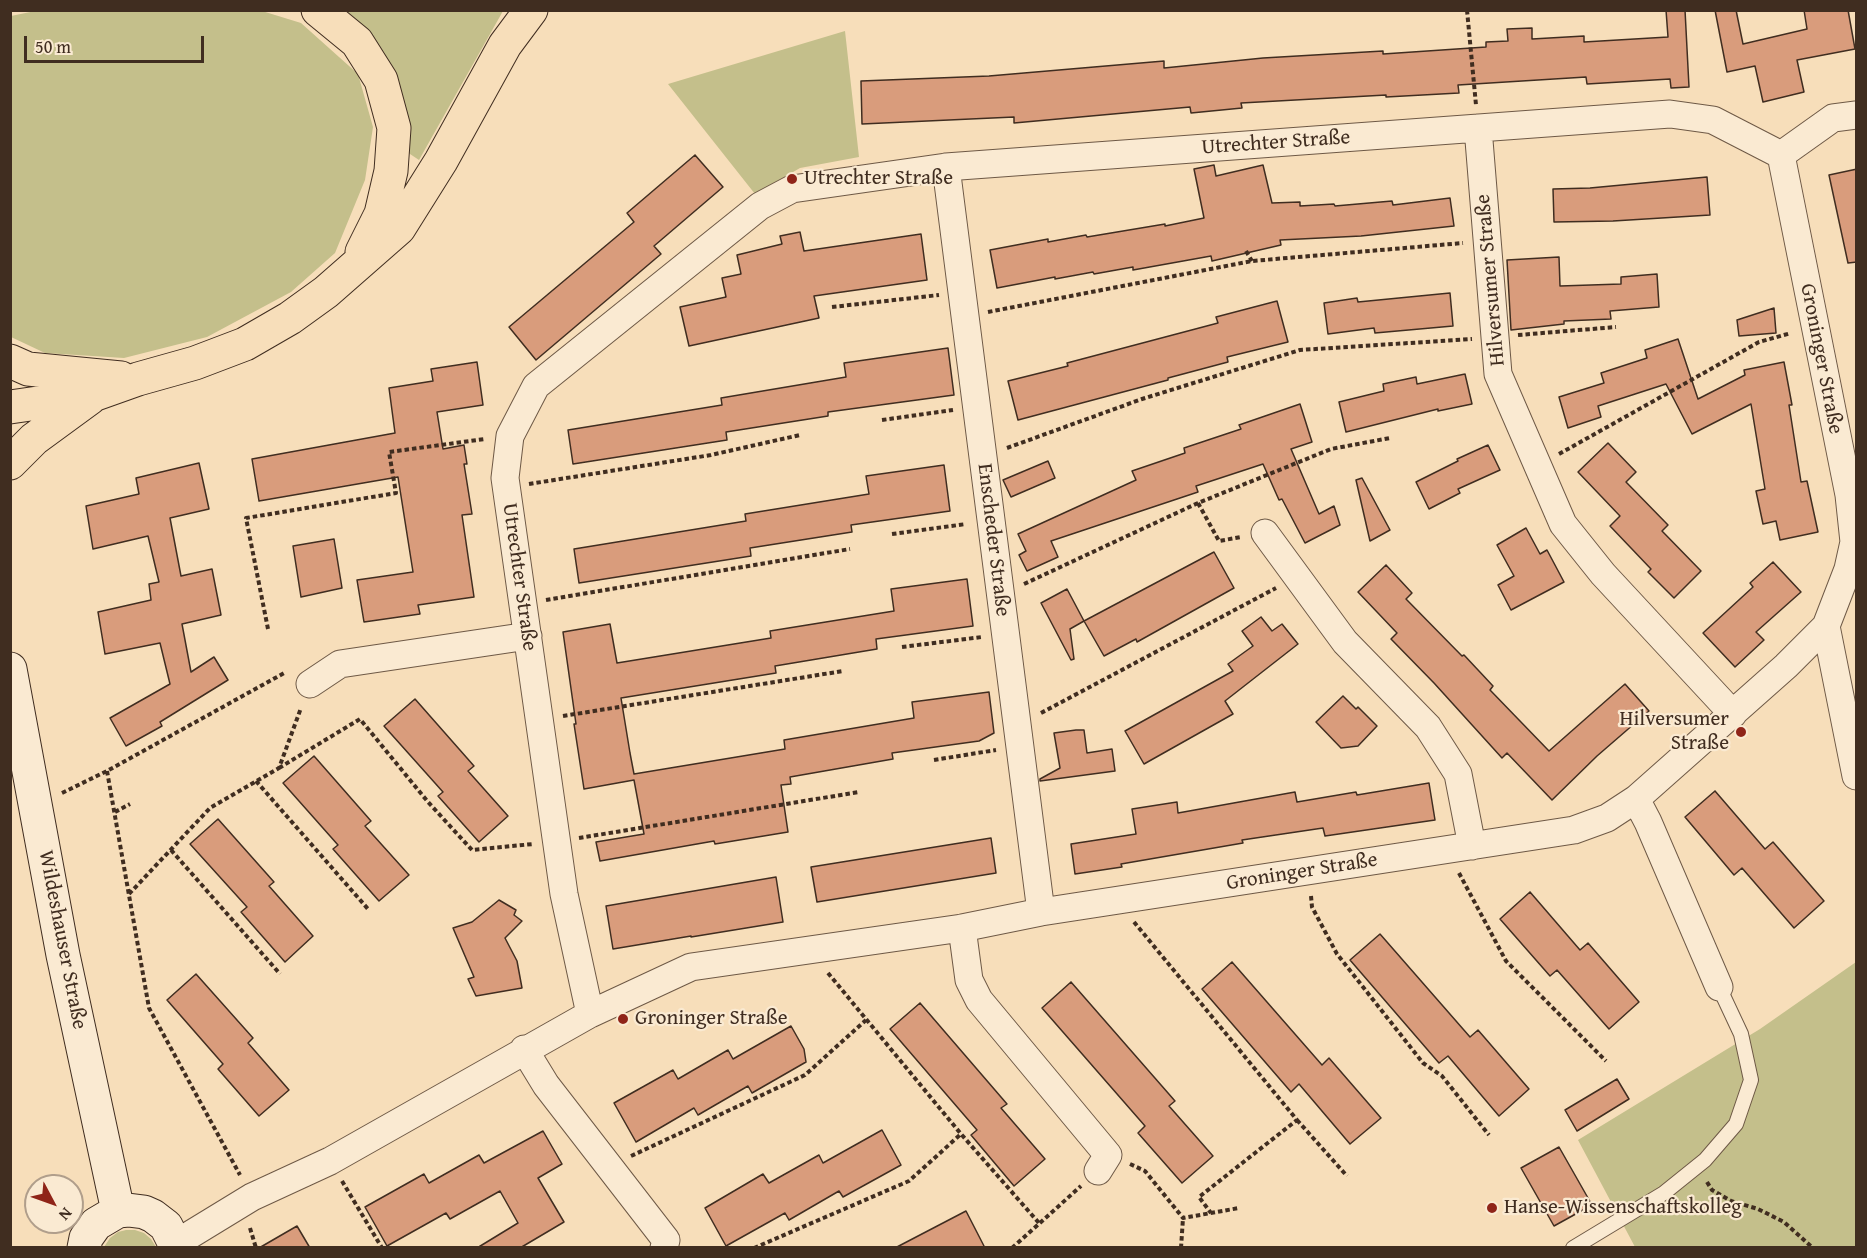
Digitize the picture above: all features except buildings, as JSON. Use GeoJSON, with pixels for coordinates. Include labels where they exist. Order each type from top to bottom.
{"type":"FeatureCollection","features":[{"type":"Feature","properties":{"kind":"highway"},"geometry":{"type":"LineString","coordinates":[[318,10],[357,42],[381,80],[394,128],[391,171],[381,214],[355,267]]}},
{"type":"Feature","properties":{"kind":"highway"},"geometry":{"type":"LineString","coordinates":[[10,407],[93,395],[195,363],[245,344],[290,318],[326,292],[399,228],[437,169],[505,45],[531,10]]}},
{"type":"Feature","properties":{"kind":"highway"},"geometry":{"type":"LineString","coordinates":[[10,361],[28,369],[138,379]]}},
{"type":"Feature","properties":{"kind":"highway"},"geometry":{"type":"LineString","coordinates":[[10,463],[34,439],[93,395]]}},
{"type":"Feature","properties":{"kind":"main road","name":"Wildeshauser Straße"},"geometry":{"type":"LineString","coordinates":[[10,669],[63,955],[118,1210]]}},
{"type":"Feature","properties":{"kind":"main road"},"geometry":{"type":"LineString","coordinates":[[84,1248],[86,1238],[96,1224],[118,1210],[128,1209],[153,1216],[166,1226],[175,1246]]}},
{"type":"Feature","properties":{"kind":"street","name":"Utrechter Straße"},"geometry":{"type":"LineString","coordinates":[[590,1014],[564,894],[506,487],[510,436],[536,386],[760,206],[792,189],[946,167],[1670,114],[1713,120],[1780,155]]}},
{"type":"Feature","properties":{"kind":"street"},"geometry":{"type":"LineString","coordinates":[[1780,155],[1833,118],[1857,115]]}},
{"type":"Feature","properties":{"kind":"street","name":"Hilversumer Straße"},"geometry":{"type":"LineString","coordinates":[[1478,128],[1498,374],[1563,524],[1603,574],[1733,714]]}},
{"type":"Feature","properties":{"kind":"street","name":"Groninger Straße"},"geometry":{"type":"LineString","coordinates":[[175,1246],[252,1197],[330,1161],[524,1049],[590,1014],[691,968],[962,928],[1041,912],[1574,830],[1607,818],[1636,799],[1786,666],[1839,611],[1854,542],[1849,495],[1780,155]]}},
{"type":"Feature","properties":{"kind":"street","name":"Enscheder Straße"},"geometry":{"type":"LineString","coordinates":[[946,167],[1041,912]]}},
{"type":"Feature","properties":{"kind":"street"},"geometry":{"type":"LineString","coordinates":[[1265,532],[1345,642],[1428,728],[1458,774],[1460,848]]}},
{"type":"Feature","properties":{"kind":"street"},"geometry":{"type":"LineString","coordinates":[[1839,611],[1857,776]]}},
{"type":"Feature","properties":{"kind":"street"},"geometry":{"type":"LineString","coordinates":[[298,678],[340,664],[528,636]]}},
{"type":"Feature","properties":{"kind":"street"},"geometry":{"type":"LineString","coordinates":[[1636,799],[1719,987]]}},
{"type":"Feature","properties":{"kind":"street"},"geometry":{"type":"LineString","coordinates":[[962,928],[969,980],[979,1000],[1103,1163]]}},
{"type":"Feature","properties":{"kind":"street"},"geometry":{"type":"LineString","coordinates":[[524,1049],[546,1085],[666,1240],[664,1248]]}},
{"type":"Feature","properties":{"kind":"lane"},"geometry":{"type":"LineString","coordinates":[[1573,1248],[1664,1193],[1698,1166],[1736,1124],[1750,1080],[1741,1034],[1719,987]]}},
{"type":"Feature","properties":{"kind":"path"},"geometry":{"type":"LineString","coordinates":[[1467,10],[1478,128]]}},
{"type":"Feature","properties":{"kind":"path"},"geometry":{"type":"LineString","coordinates":[[832,307],[963,304],[1252,261],[1488,241]]}},
{"type":"Feature","properties":{"kind":"path"},"geometry":{"type":"LineString","coordinates":[[1246,251],[1252,261]]}},
{"type":"Feature","properties":{"kind":"path"},"geometry":{"type":"LineString","coordinates":[[1538,466],[1759,342],[1815,326]]}},
{"type":"Feature","properties":{"kind":"path"},"geometry":{"type":"LineString","coordinates":[[982,457],[1142,399],[1300,350],[1616,327]]}},
{"type":"Feature","properties":{"kind":"path"},"geometry":{"type":"LineString","coordinates":[[882,420],[976,407]]}},
{"type":"Feature","properties":{"kind":"path"},"geometry":{"type":"LineString","coordinates":[[506,487],[711,455],[800,435]]}},
{"type":"Feature","properties":{"kind":"path"},"geometry":{"type":"LineString","coordinates":[[268,629],[246,518],[396,493],[390,452],[510,436]]}},
{"type":"Feature","properties":{"kind":"path"},"geometry":{"type":"LineString","coordinates":[[1000,595],[1198,503],[1331,450],[1390,438]]}},
{"type":"Feature","properties":{"kind":"path"},"geometry":{"type":"LineString","coordinates":[[1198,503],[1219,541],[1265,532]]}},
{"type":"Feature","properties":{"kind":"path"},"geometry":{"type":"LineString","coordinates":[[892,534],[990,521]]}},
{"type":"Feature","properties":{"kind":"path"},"geometry":{"type":"LineString","coordinates":[[523,604],[850,549]]}},
{"type":"Feature","properties":{"kind":"path"},"geometry":{"type":"LineString","coordinates":[[934,760],[1018,736],[1297,577]]}},
{"type":"Feature","properties":{"kind":"path"},"geometry":{"type":"LineString","coordinates":[[902,647],[1005,634]]}},
{"type":"Feature","properties":{"kind":"path"},"geometry":{"type":"LineString","coordinates":[[539,719],[843,671]]}},
{"type":"Feature","properties":{"kind":"path"},"geometry":{"type":"LineString","coordinates":[[279,768],[298,678]]}},
{"type":"Feature","properties":{"kind":"path"},"geometry":{"type":"LineString","coordinates":[[55,796],[298,678]]}},
{"type":"Feature","properties":{"kind":"path"},"geometry":{"type":"LineString","coordinates":[[129,894],[210,808],[360,718],[428,802],[472,850],[557,842],[859,792]]}},
{"type":"Feature","properties":{"kind":"path"},"geometry":{"type":"LineString","coordinates":[[107,771],[149,1008],[252,1197]]}},
{"type":"Feature","properties":{"kind":"path"},"geometry":{"type":"LineString","coordinates":[[256,781],[368,909]]}},
{"type":"Feature","properties":{"kind":"path"},"geometry":{"type":"LineString","coordinates":[[115,812],[130,804]]}},
{"type":"Feature","properties":{"kind":"path"},"geometry":{"type":"LineString","coordinates":[[1460,848],[1460,876],[1506,961],[1606,1061]]}},
{"type":"Feature","properties":{"kind":"path"},"geometry":{"type":"LineString","coordinates":[[171,850],[280,974]]}},
{"type":"Feature","properties":{"kind":"path"},"geometry":{"type":"LineString","coordinates":[[1308,871],[1312,907],[1337,954],[1423,1063],[1442,1076],[1489,1135]]}},
{"type":"Feature","properties":{"kind":"path"},"geometry":{"type":"LineString","coordinates":[[1119,900],[1134,923],[1297,1120],[1347,1176]]}},
{"type":"Feature","properties":{"kind":"path"},"geometry":{"type":"LineString","coordinates":[[820,949],[823,968],[961,1134],[1040,1222]]}},
{"type":"Feature","properties":{"kind":"path"},"geometry":{"type":"LineString","coordinates":[[609,1166],[805,1076],[866,1020]]}},
{"type":"Feature","properties":{"kind":"path"},"geometry":{"type":"LineString","coordinates":[[1211,1213],[1199,1197],[1297,1120]]}},
{"type":"Feature","properties":{"kind":"path"},"geometry":{"type":"LineString","coordinates":[[754,1248],[909,1181],[961,1134]]}},
{"type":"Feature","properties":{"kind":"path"},"geometry":{"type":"LineString","coordinates":[[330,1161],[382,1248]]}},
{"type":"Feature","properties":{"kind":"path"},"geometry":{"type":"LineString","coordinates":[[1012,1248],[1103,1163],[1145,1171],[1183,1218],[1181,1248]]}},
{"type":"Feature","properties":{"kind":"path"},"geometry":{"type":"LineString","coordinates":[[1698,1166],[1712,1190],[1731,1201],[1758,1209],[1784,1222],[1813,1248]]}},
{"type":"Feature","properties":{"kind":"path"},"geometry":{"type":"LineString","coordinates":[[1183,1218],[1239,1208]]}},
{"type":"Feature","properties":{"kind":"shaded area"},"geometry":{"type":"Polygon","coordinates":[[[40,10],[262,11],[301,23],[358,74],[373,127],[365,180],[335,253],[291,292],[207,337],[124,358],[45,353],[11,337],[11,16],[40,10]]]}},
{"type":"Feature","properties":{"kind":"shaded area"},"geometry":{"type":"Polygon","coordinates":[[[344,11],[503,11],[419,160],[407,152],[374,48],[344,11]]]}},
{"type":"Feature","properties":{"kind":"shaded area"},"geometry":{"type":"Polygon","coordinates":[[[845,31],[859,157],[800,168],[755,194],[668,84],[845,31]]]}},
{"type":"Feature","properties":{"kind":"shaded area"},"geometry":{"type":"Polygon","coordinates":[[[1856,962],[1856,1247],[1635,1247],[1578,1140],[1760,1029],[1856,962]]]}},
{"type":"Feature","properties":{"kind":"shaded area"},"geometry":{"type":"Polygon","coordinates":[[[126,1230],[144,1233],[156,1247],[104,1247],[110,1238],[126,1230]]]}},
{"type":"Feature","properties":{"kind":"place","name":"Utrechter Straße"},"geometry":{"type":"Point","coordinates":[792,179]}},
{"type":"Feature","properties":{"kind":"place","name":"Hilversumer Straße"},"geometry":{"type":"Point","coordinates":[1741,732]}},
{"type":"Feature","properties":{"kind":"place","name":"Groninger Straße"},"geometry":{"type":"Point","coordinates":[623,1019]}},
{"type":"Feature","properties":{"kind":"place","name":"Hanse-Wissenschaftskolleg"},"geometry":{"type":"Point","coordinates":[1492,1208]}}]}
